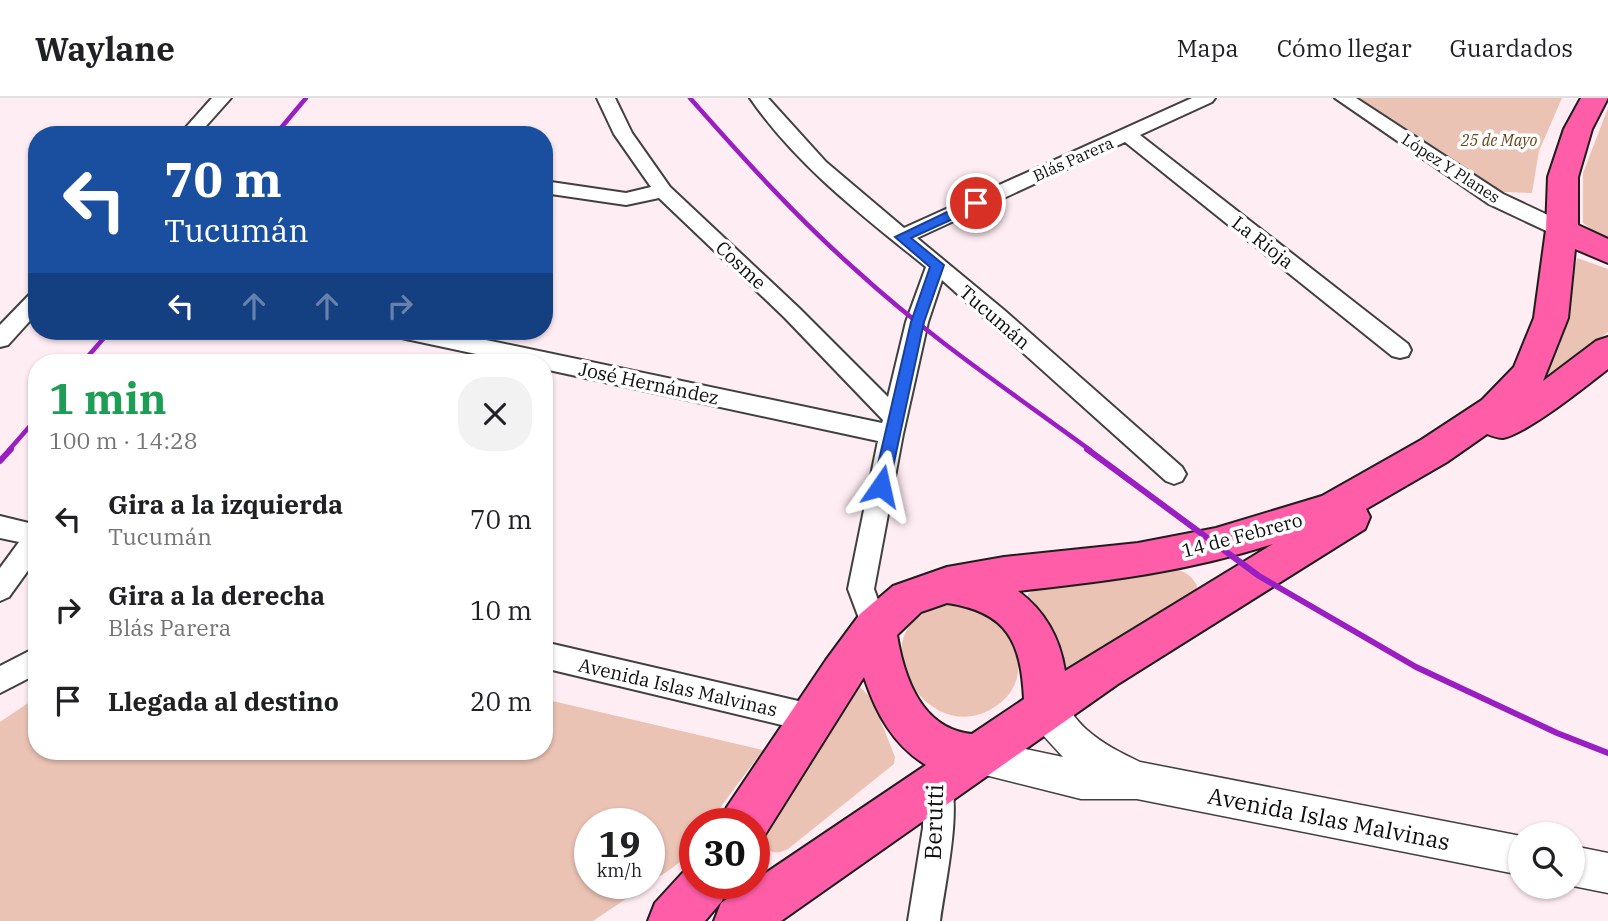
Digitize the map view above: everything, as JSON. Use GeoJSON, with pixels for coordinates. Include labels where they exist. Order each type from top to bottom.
{"type":"FeatureCollection","features":[{"type":"Feature","properties":{"kind":"main road","name":"14 de Febrero"},"geometry":{"type":"LineString","coordinates":[[754,808],[811,719],[875,628],[907,599],[947,585],[1004,575],[1139,560],[1216,545],[1333,509],[1434,451],[1495,410],[1529,374],[1551,318],[1562,230],[1563,177],[1578,129],[1595,98]]}},
{"type":"Feature","properties":{"kind":"main road"},"geometry":{"type":"LineString","coordinates":[[1562,230],[1608,252]]}},
{"type":"Feature","properties":{"kind":"main road","name":"14 de Febrero"},"geometry":{"type":"LineString","coordinates":[[739,921],[1103,670],[1556,390],[1608,350]]}},
{"type":"Feature","properties":{"kind":"main road"},"geometry":{"type":"LineString","coordinates":[[947,585],[974,589],[990,595],[1026,625],[1037,643],[1047,709]]}},
{"type":"Feature","properties":{"kind":"main road"},"geometry":{"type":"LineString","coordinates":[[875,628],[892,698],[913,727],[941,750],[978,757]]}},
{"type":"Feature","properties":{"kind":"main road"},"geometry":{"type":"LineString","coordinates":[[673,921],[692,899]]}},
{"type":"Feature","properties":{"kind":"street"},"geometry":{"type":"LineString","coordinates":[[196,126],[222,98]]}},
{"type":"Feature","properties":{"kind":"street","name":"Cosme"},"geometry":{"type":"LineString","coordinates":[[606,98],[623,134],[663,191],[792,313],[893,426]]}},
{"type":"Feature","properties":{"kind":"street","name":"Tucumán"},"geometry":{"type":"LineString","coordinates":[[759,98],[772,117],[836,185],[937,265],[1174,474]]}},
{"type":"Feature","properties":{"kind":"street","name":"Blás Parera"},"geometry":{"type":"LineString","coordinates":[[901,237],[1206,98]]}},
{"type":"Feature","properties":{"kind":"street","name":"López Y Planes"},"geometry":{"type":"LineString","coordinates":[[1344,98],[1496,199],[1562,230]]}},
{"type":"Feature","properties":{"kind":"street","name":"La Rioja"},"geometry":{"type":"LineString","coordinates":[[1126,134],[1400,350]]}},
{"type":"Feature","properties":{"kind":"street"},"geometry":{"type":"LineString","coordinates":[[553,188],[626,199],[663,191]]}},
{"type":"Feature","properties":{"kind":"street"},"geometry":{"type":"LineString","coordinates":[[875,628],[861,589],[893,426],[918,322],[937,265]]}},
{"type":"Feature","properties":{"kind":"street"},"geometry":{"type":"LineString","coordinates":[[0,339],[28,309]]}},
{"type":"Feature","properties":{"kind":"street","name":"José Hernández"},"geometry":{"type":"LineString","coordinates":[[453,340],[525,354]]}},
{"type":"Feature","properties":{"kind":"street","name":"José Hernández"},"geometry":{"type":"LineString","coordinates":[[553,360],[893,426]]}},
{"type":"Feature","properties":{"kind":"street"},"geometry":{"type":"LineString","coordinates":[[0,527],[28,535]]}},
{"type":"Feature","properties":{"kind":"street"},"geometry":{"type":"LineString","coordinates":[[0,589],[28,550]]}},
{"type":"Feature","properties":{"kind":"street","name":"Avenida Islas Malvinas"},"geometry":{"type":"LineString","coordinates":[[553,657],[811,719]]}},
{"type":"Feature","properties":{"kind":"street"},"geometry":{"type":"LineString","coordinates":[[0,680],[28,665]]}},
{"type":"Feature","properties":{"kind":"street","name":"Avenida Islas Malvinas"},"geometry":{"type":"LineString","coordinates":[[1047,709],[1068,741],[1097,762],[1137,780]]}},
{"type":"Feature","properties":{"kind":"street","name":"Berutti"},"geometry":{"type":"LineString","coordinates":[[913,727],[939,783],[938,828],[924,921]]}},
{"type":"Feature","properties":{"kind":"street","name":"Avenida Islas Malvinas"},"geometry":{"type":"LineString","coordinates":[[978,757],[1081,779],[1137,780],[1508,853]]}},
{"type":"Feature","properties":{"kind":"street"},"geometry":{"type":"LineString","coordinates":[[1585,868],[1608,873]]}},
{"type":"Feature","properties":{"kind":"green space","name":"25 de Mayo"},"geometry":{"type":"Polygon","coordinates":[[[1359,98],[1562,98],[1539,151],[1532,193],[1503,192],[1359,98]]]}},
{"type":"Feature","properties":{"kind":"green space"},"geometry":{"type":"Polygon","coordinates":[[[1608,108],[1608,242],[1583,223],[1583,173],[1608,108]]]}},
{"type":"Feature","properties":{"kind":"green space"},"geometry":{"type":"Polygon","coordinates":[[[1577,258],[1608,269],[1608,332],[1544,382],[1564,315],[1577,258]]]}},
{"type":"Feature","properties":{"kind":"green space"},"geometry":{"type":"Polygon","coordinates":[[[1174,570],[1190,576],[1197,585],[1196,591],[1070,669],[1061,666],[1060,647],[1053,629],[1028,600],[1028,594],[1034,590],[1174,570]]]}},
{"type":"Feature","properties":{"kind":"green space"},"geometry":{"type":"Polygon","coordinates":[[[958,604],[981,611],[1002,624],[1017,655],[1018,673],[1007,697],[999,704],[972,716],[946,713],[924,700],[908,679],[902,655],[906,632],[924,613],[958,604]]]}},
{"type":"Feature","properties":{"kind":"green space"},"geometry":{"type":"Polygon","coordinates":[[[860,687],[872,699],[895,757],[894,764],[788,849],[781,852],[770,850],[770,825],[852,688],[860,687]]]}},
{"type":"Feature","properties":{"kind":"green space"},"geometry":{"type":"Polygon","coordinates":[[[553,701],[763,750],[720,808],[679,808],[679,862],[665,872],[665,808],[574,808],[574,899],[626,899],[593,921],[0,921],[0,722],[28,703],[28,760],[553,760],[553,701]]]}},
{"type":"Feature","properties":{"kind":"railway"},"geometry":{"type":"LineString","coordinates":[[283,126],[306,98]]}},
{"type":"Feature","properties":{"kind":"railway"},"geometry":{"type":"LineString","coordinates":[[690,98],[792,209],[884,295],[971,364],[1090,450]]}},
{"type":"Feature","properties":{"kind":"railway"},"geometry":{"type":"LineString","coordinates":[[90,354],[102,340]]}},
{"type":"Feature","properties":{"kind":"railway"},"geometry":{"type":"LineString","coordinates":[[9,450],[28,428]]}},
{"type":"Feature","properties":{"kind":"railway"},"geometry":{"type":"LineString","coordinates":[[0,461],[11,449]]}},
{"type":"Feature","properties":{"kind":"railway"},"geometry":{"type":"LineString","coordinates":[[1087,449],[1259,576],[1416,667],[1557,733],[1608,753]]}},
{"type":"Feature","properties":{"kind":"route"},"geometry":{"type":"LineString","coordinates":[[881,486],[918,322],[937,265],[901,237],[976,203]]}}]}
